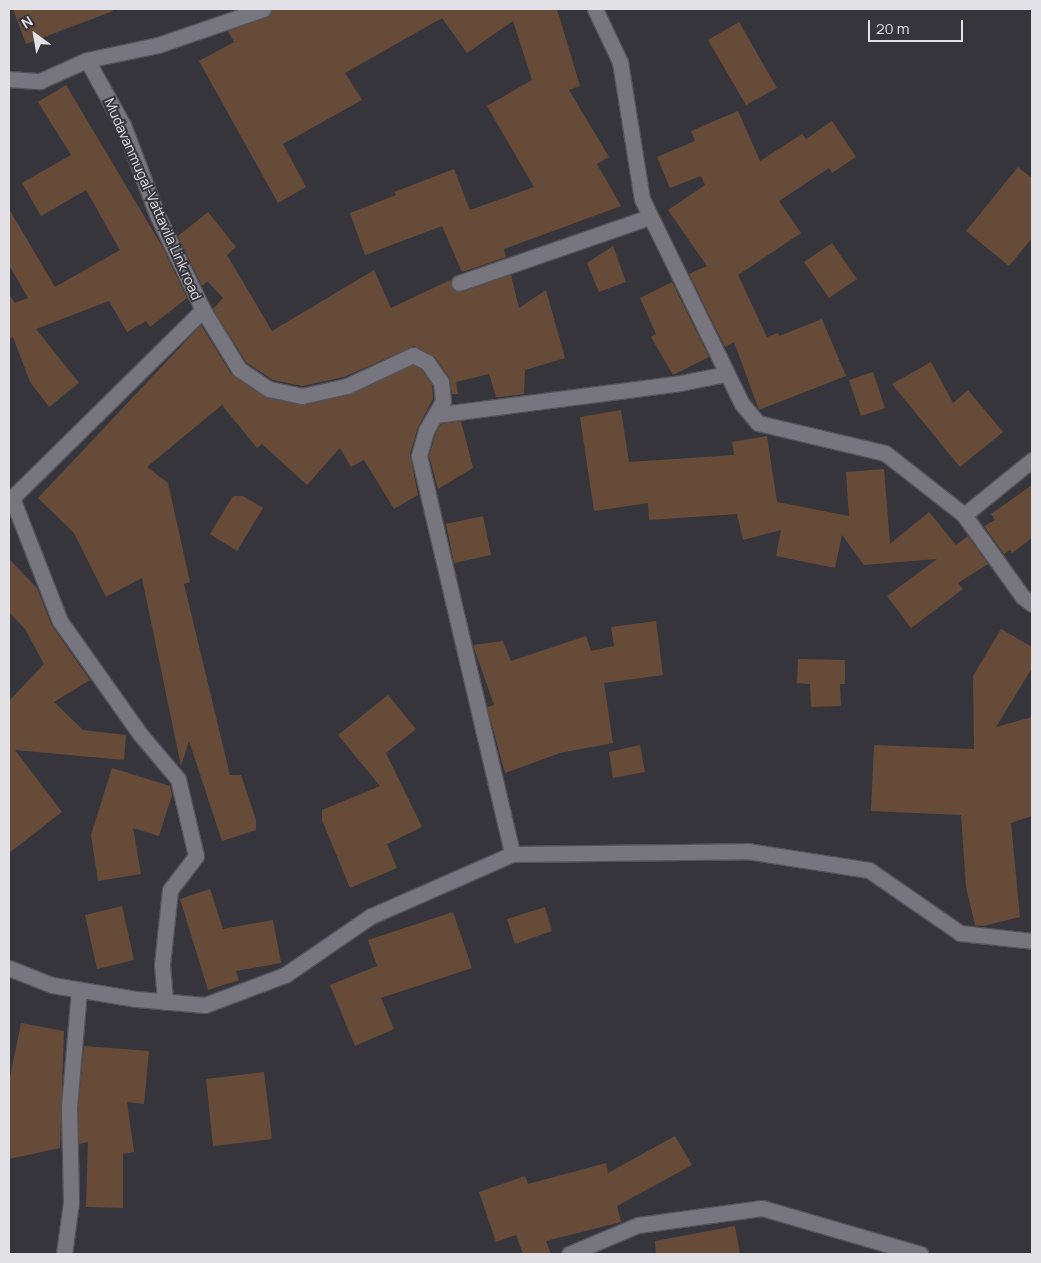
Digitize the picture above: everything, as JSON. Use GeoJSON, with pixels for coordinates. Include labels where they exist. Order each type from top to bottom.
{"type":"FeatureCollection","features":[{"type":"Feature","properties":{"kind":"street"},"geometry":{"type":"LineString","coordinates":[[9,79],[40,81],[87,60],[158,45],[263,9]]}},
{"type":"Feature","properties":{"kind":"street"},"geometry":{"type":"LineString","coordinates":[[595,9],[620,62],[642,199],[698,308],[726,374],[742,404],[758,424],[885,453],[964,515],[1023,597],[1032,604]]}},
{"type":"Feature","properties":{"kind":"street","name":"Mudavanmugal-Vattavila Link road"},"geometry":{"type":"LineString","coordinates":[[10,500],[202,310],[158,217],[123,125],[87,60]]}},
{"type":"Feature","properties":{"kind":"street"},"geometry":{"type":"LineString","coordinates":[[459,283],[650,217]]}},
{"type":"Feature","properties":{"kind":"street"},"geometry":{"type":"LineString","coordinates":[[202,310],[239,369],[277,391],[302,396],[346,386],[413,354],[427,362],[441,382],[443,400],[419,456],[512,854]]}},
{"type":"Feature","properties":{"kind":"street"},"geometry":{"type":"LineString","coordinates":[[435,415],[675,384],[726,374]]}},
{"type":"Feature","properties":{"kind":"street"},"geometry":{"type":"LineString","coordinates":[[964,515],[1032,460]]}},
{"type":"Feature","properties":{"kind":"street"},"geometry":{"type":"LineString","coordinates":[[10,500],[60,620],[140,734],[178,779],[196,856],[170,890],[162,965],[165,1002]]}},
{"type":"Feature","properties":{"kind":"street"},"geometry":{"type":"LineString","coordinates":[[9,968],[52,985],[165,1002],[205,1005],[285,975],[371,916],[512,854],[747,851],[869,870],[960,933],[1032,941]]}},
{"type":"Feature","properties":{"kind":"street"},"geometry":{"type":"LineString","coordinates":[[64,1254],[71,1202],[69,1107],[80,990]]}},
{"type":"Feature","properties":{"kind":"street"},"geometry":{"type":"LineString","coordinates":[[569,1254],[596,1249],[638,1225],[762,1208],[891,1250],[920,1254]]}},
{"type":"Feature","properties":{"kind":"building"},"geometry":{"type":"Polygon","coordinates":[[[13,9],[112,9],[113,11],[26,44],[13,9]]]}},
{"type":"Feature","properties":{"kind":"building"},"geometry":{"type":"Polygon","coordinates":[[[272,9],[557,9],[580,86],[569,90],[609,157],[597,164],[621,206],[504,249],[506,257],[462,272],[442,226],[365,255],[350,213],[396,195],[394,192],[454,169],[470,210],[534,187],[487,106],[532,80],[513,21],[467,53],[442,18],[345,73],[362,100],[283,144],[306,187],[278,203],[199,61],[234,42],[228,31],[266,18],[272,9]]]}},
{"type":"Feature","properties":{"kind":"building"},"geometry":{"type":"Polygon","coordinates":[[[739,22],[777,88],[746,105],[708,40],[739,22]]]}},
{"type":"Feature","properties":{"kind":"building"},"geometry":{"type":"Polygon","coordinates":[[[66,85],[163,248],[187,298],[150,327],[146,321],[127,332],[109,301],[36,329],[79,383],[49,407],[30,382],[13,337],[9,339],[9,294],[15,303],[28,298],[9,265],[9,209],[55,287],[120,250],[86,190],[41,216],[22,183],[71,155],[38,102],[66,85]]]}},
{"type":"Feature","properties":{"kind":"building"},"geometry":{"type":"Polygon","coordinates":[[[738,111],[760,161],[802,134],[806,139],[832,121],[856,157],[832,173],[829,168],[779,201],[801,233],[738,275],[767,337],[778,333],[779,336],[822,319],[846,376],[759,410],[734,342],[725,347],[689,274],[707,266],[668,210],[705,185],[701,176],[670,188],[657,157],[695,141],[691,131],[738,111]]]}},
{"type":"Feature","properties":{"kind":"building"},"geometry":{"type":"Polygon","coordinates":[[[1018,167],[1032,178],[1032,238],[1009,266],[966,231],[1018,167]]]}},
{"type":"Feature","properties":{"kind":"building"},"geometry":{"type":"Polygon","coordinates":[[[208,212],[236,247],[227,255],[272,331],[374,270],[391,308],[450,280],[453,290],[462,292],[511,275],[519,308],[546,290],[565,358],[525,370],[524,394],[501,397],[496,397],[489,374],[456,382],[458,394],[452,394],[449,377],[435,357],[414,346],[344,377],[302,386],[273,380],[246,362],[213,309],[223,298],[207,281],[202,286],[178,236],[208,212]]]}},
{"type":"Feature","properties":{"kind":"building"},"geometry":{"type":"Polygon","coordinates":[[[832,243],[857,279],[829,298],[804,262],[832,243]]]}},
{"type":"Feature","properties":{"kind":"building"},"geometry":{"type":"Polygon","coordinates":[[[613,246],[626,282],[599,292],[587,263],[613,246]]]}},
{"type":"Feature","properties":{"kind":"building"},"geometry":{"type":"Polygon","coordinates":[[[672,282],[709,357],[673,375],[651,337],[656,334],[640,298],[672,282]]]}},
{"type":"Feature","properties":{"kind":"building"},"geometry":{"type":"Polygon","coordinates":[[[201,325],[231,374],[267,398],[304,405],[349,395],[413,365],[421,369],[432,385],[433,399],[418,427],[410,454],[418,495],[394,509],[364,460],[351,467],[340,448],[307,485],[262,444],[257,448],[222,405],[147,467],[168,483],[190,582],[184,584],[230,775],[241,775],[256,820],[256,830],[222,841],[189,741],[181,766],[142,578],[106,597],[74,533],[38,498],[201,325]]]}},
{"type":"Feature","properties":{"kind":"building"},"geometry":{"type":"Polygon","coordinates":[[[931,362],[953,403],[968,390],[1003,432],[960,467],[892,384],[931,362]]]}},
{"type":"Feature","properties":{"kind":"building"},"geometry":{"type":"Polygon","coordinates":[[[873,372],[885,408],[861,416],[849,380],[873,372]]]}},
{"type":"Feature","properties":{"kind":"building"},"geometry":{"type":"Polygon","coordinates":[[[621,410],[629,462],[734,455],[732,442],[767,436],[777,502],[849,516],[846,472],[884,469],[890,544],[929,512],[956,545],[968,536],[988,564],[958,583],[963,589],[911,628],[887,596],[937,559],[864,565],[842,535],[835,568],[776,556],[781,530],[743,540],[737,514],[649,520],[648,503],[594,511],[580,417],[621,410]]]}},
{"type":"Feature","properties":{"kind":"building"},"geometry":{"type":"Polygon","coordinates":[[[461,421],[473,468],[438,489],[429,456],[435,435],[441,424],[461,421]]]}},
{"type":"Feature","properties":{"kind":"building"},"geometry":{"type":"Polygon","coordinates":[[[1032,485],[1032,538],[1012,553],[1010,550],[1004,554],[984,526],[995,520],[991,514],[1032,485]]]}},
{"type":"Feature","properties":{"kind":"building"},"geometry":{"type":"Polygon","coordinates":[[[233,496],[243,496],[263,508],[237,551],[210,534],[233,496]]]}},
{"type":"Feature","properties":{"kind":"building"},"geometry":{"type":"Polygon","coordinates":[[[483,516],[491,555],[454,563],[446,524],[483,516]]]}},
{"type":"Feature","properties":{"kind":"building"},"geometry":{"type":"Polygon","coordinates":[[[9,559],[37,588],[52,626],[90,680],[54,702],[83,730],[126,735],[124,760],[15,750],[62,812],[9,853],[9,701],[44,664],[25,629],[9,612],[9,559]]]}},
{"type":"Feature","properties":{"kind":"building"},"geometry":{"type":"Polygon","coordinates":[[[656,621],[663,675],[604,683],[613,743],[560,753],[505,773],[487,707],[494,705],[473,645],[503,641],[511,661],[586,636],[591,651],[614,646],[611,627],[656,621]]]}},
{"type":"Feature","properties":{"kind":"building"},"geometry":{"type":"Polygon","coordinates":[[[1001,629],[1032,647],[1032,668],[996,727],[1032,717],[1032,816],[1011,823],[1020,917],[983,926],[975,925],[966,887],[961,815],[871,811],[874,745],[974,749],[973,676],[1001,629]]]}},
{"type":"Feature","properties":{"kind":"building"},"geometry":{"type":"Polygon","coordinates":[[[798,659],[845,660],[845,684],[840,684],[841,706],[811,707],[810,684],[797,683],[798,659]]]}},
{"type":"Feature","properties":{"kind":"building"},"geometry":{"type":"Polygon","coordinates":[[[388,695],[416,729],[386,753],[422,827],[387,844],[397,868],[350,888],[322,820],[322,810],[380,786],[338,735],[388,695]]]}},
{"type":"Feature","properties":{"kind":"building"},"geometry":{"type":"Polygon","coordinates":[[[640,745],[645,772],[613,778],[609,752],[640,745]]]}},
{"type":"Feature","properties":{"kind":"building"},"geometry":{"type":"Polygon","coordinates":[[[112,768],[170,786],[172,795],[159,836],[133,828],[141,874],[98,881],[91,835],[112,768]]]}},
{"type":"Feature","properties":{"kind":"building"},"geometry":{"type":"Polygon","coordinates":[[[210,889],[223,929],[273,920],[281,963],[236,971],[239,980],[208,990],[180,899],[210,889]]]}},
{"type":"Feature","properties":{"kind":"building"},"geometry":{"type":"Polygon","coordinates":[[[122,906],[134,960],[97,969],[85,915],[122,906]]]}},
{"type":"Feature","properties":{"kind":"building"},"geometry":{"type":"Polygon","coordinates":[[[545,907],[552,931],[515,944],[507,919],[545,907]]]}},
{"type":"Feature","properties":{"kind":"building"},"geometry":{"type":"Polygon","coordinates":[[[453,912],[472,968],[381,998],[394,1029],[355,1046],[330,985],[377,966],[368,940],[453,912]]]}},
{"type":"Feature","properties":{"kind":"building"},"geometry":{"type":"Polygon","coordinates":[[[21,1023],[64,1031],[60,1148],[9,1159],[9,1082],[21,1023]]]}},
{"type":"Feature","properties":{"kind":"building"},"geometry":{"type":"Polygon","coordinates":[[[84,1046],[149,1051],[144,1104],[127,1102],[134,1152],[123,1154],[123,1208],[86,1207],[88,1142],[79,1144],[78,1107],[84,1046]]]}},
{"type":"Feature","properties":{"kind":"building"},"geometry":{"type":"Polygon","coordinates":[[[264,1072],[272,1139],[213,1146],[206,1079],[264,1072]]]}},
{"type":"Feature","properties":{"kind":"building"},"geometry":{"type":"Polygon","coordinates":[[[675,1136],[692,1165],[617,1206],[621,1222],[546,1241],[551,1254],[523,1254],[516,1235],[496,1242],[479,1192],[525,1176],[528,1184],[606,1163],[608,1173],[675,1136]]]}},
{"type":"Feature","properties":{"kind":"building"},"geometry":{"type":"Polygon","coordinates":[[[735,1226],[740,1254],[656,1254],[655,1241],[735,1226]]]}}]}
